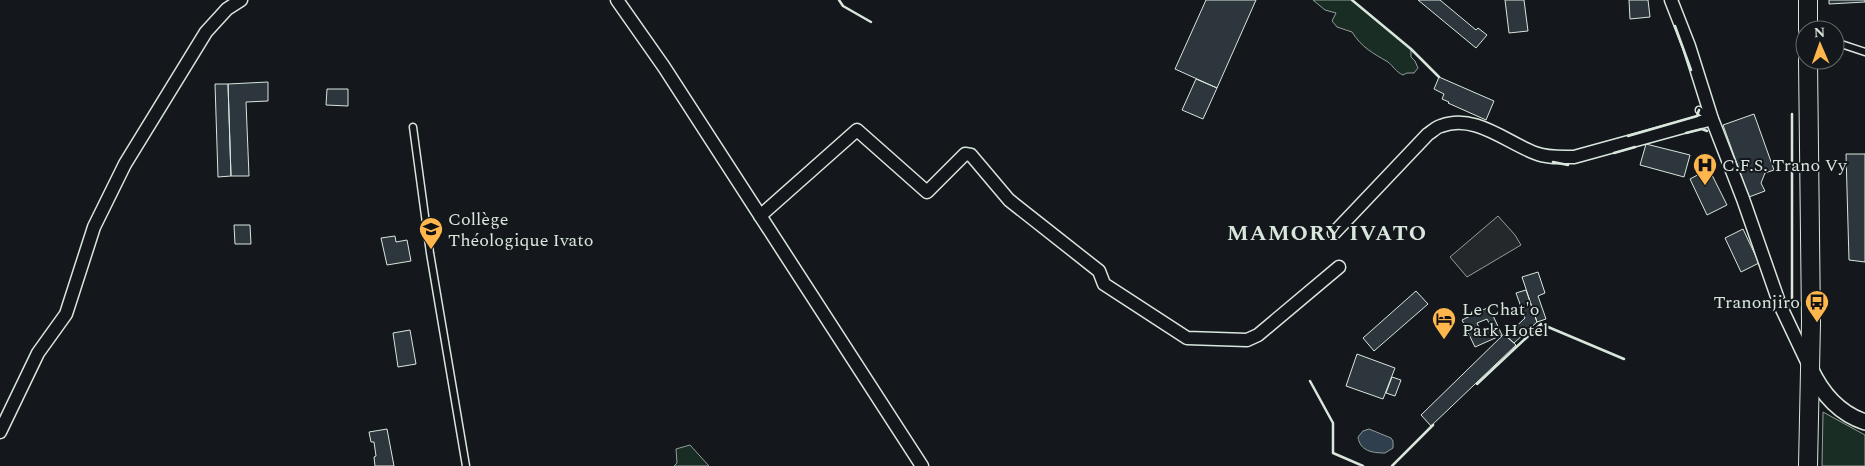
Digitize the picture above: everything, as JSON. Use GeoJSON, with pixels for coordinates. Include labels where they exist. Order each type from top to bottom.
{"type":"FeatureCollection","features":[{"type":"Feature","properties":{"kind":"main road"},"geometry":{"type":"LineString","coordinates":[[1808,0],[1808,20]]}},
{"type":"Feature","properties":{"kind":"main road"},"geometry":{"type":"LineString","coordinates":[[1808,70],[1811,394],[1808,466]]}},
{"type":"Feature","properties":{"kind":"street"},"geometry":{"type":"LineString","coordinates":[[0,432],[42,348],[66,314],[94,228],[125,164],[206,32],[227,9],[241,0]]}},
{"type":"Feature","properties":{"kind":"street"},"geometry":{"type":"LineString","coordinates":[[617,0],[664,67],[922,466]]}},
{"type":"Feature","properties":{"kind":"street"},"geometry":{"type":"LineString","coordinates":[[1671,0],[1690,46],[1712,119],[1743,199],[1780,305],[1817,383],[1829,399],[1846,412],[1865,422]]}},
{"type":"Feature","properties":{"kind":"street"},"geometry":{"type":"LineString","coordinates":[[1334,233],[1428,134],[1441,126],[1459,123],[1476,125],[1537,154],[1552,157],[1574,157],[1712,119]]}},
{"type":"Feature","properties":{"kind":"street"},"geometry":{"type":"LineString","coordinates":[[760,216],[857,130],[927,192],[965,154],[972,155],[1009,200],[1099,271],[1104,284],[1187,338],[1247,340],[1258,335],[1339,267]]}},
{"type":"Feature","properties":{"kind":"lane"},"geometry":{"type":"LineString","coordinates":[[1845,45],[1865,52]]}},
{"type":"Feature","properties":{"kind":"lane"},"geometry":{"type":"LineString","coordinates":[[1699,110],[1712,119]]}},
{"type":"Feature","properties":{"kind":"lane"},"geometry":{"type":"LineString","coordinates":[[413,127],[430,253],[466,466]]}},
{"type":"Feature","properties":{"kind":"green space"},"geometry":{"type":"Polygon","coordinates":[[[1313,0],[1352,0],[1411,49],[1411,57],[1418,68],[1414,73],[1403,75],[1396,71],[1388,62],[1364,46],[1352,32],[1337,27],[1332,21],[1336,13],[1325,10],[1313,0]]]}},
{"type":"Feature","properties":{"kind":"green space"},"geometry":{"type":"Polygon","coordinates":[[[1823,412],[1865,435],[1865,466],[1822,466],[1823,412]]]}},
{"type":"Feature","properties":{"kind":"green space"},"geometry":{"type":"Polygon","coordinates":[[[690,445],[709,466],[674,466],[677,463],[676,449],[690,445]]]}},
{"type":"Feature","properties":{"kind":"shaded area"},"geometry":{"type":"Polygon","coordinates":[[[1498,216],[1515,235],[1521,245],[1467,277],[1450,257],[1498,216]]]}},
{"type":"Feature","properties":{"kind":"water"},"geometry":{"type":"Polygon","coordinates":[[[1369,429],[1391,438],[1393,448],[1385,453],[1371,452],[1364,448],[1359,442],[1358,437],[1363,431],[1369,429]]]}},
{"type":"Feature","properties":{"kind":"building"},"geometry":{"type":"Polygon","coordinates":[[[1206,0],[1256,0],[1217,88],[1175,69],[1206,0]]]}},
{"type":"Feature","properties":{"kind":"building"},"geometry":{"type":"Polygon","coordinates":[[[1418,0],[1440,0],[1476,30],[1478,28],[1487,35],[1476,48],[1418,0]]]}},
{"type":"Feature","properties":{"kind":"building"},"geometry":{"type":"Polygon","coordinates":[[[1505,0],[1524,0],[1528,31],[1509,33],[1505,0]]]}},
{"type":"Feature","properties":{"kind":"building"},"geometry":{"type":"Polygon","coordinates":[[[1629,0],[1648,0],[1650,17],[1630,19],[1629,0]]]}},
{"type":"Feature","properties":{"kind":"building"},"geometry":{"type":"Polygon","coordinates":[[[1829,0],[1865,0],[1865,2],[1829,4],[1829,0]]]}},
{"type":"Feature","properties":{"kind":"building"},"geometry":{"type":"Polygon","coordinates":[[[1439,77],[1494,101],[1486,120],[1442,99],[1444,94],[1434,89],[1439,77]]]}},
{"type":"Feature","properties":{"kind":"building"},"geometry":{"type":"Polygon","coordinates":[[[1196,79],[1217,88],[1203,119],[1182,110],[1196,79]]]}},
{"type":"Feature","properties":{"kind":"building"},"geometry":{"type":"Polygon","coordinates":[[[268,82],[268,101],[246,102],[249,176],[231,176],[228,84],[268,82]]]}},
{"type":"Feature","properties":{"kind":"building"},"geometry":{"type":"Polygon","coordinates":[[[215,84],[228,84],[231,176],[218,177],[215,84]]]}},
{"type":"Feature","properties":{"kind":"building"},"geometry":{"type":"Polygon","coordinates":[[[327,89],[348,89],[348,106],[326,105],[327,89]]]}},
{"type":"Feature","properties":{"kind":"building"},"geometry":{"type":"Polygon","coordinates":[[[1754,114],[1774,170],[1765,173],[1761,183],[1765,191],[1749,197],[1723,125],[1754,114]]]}},
{"type":"Feature","properties":{"kind":"building"},"geometry":{"type":"Polygon","coordinates":[[[1646,144],[1690,155],[1684,177],[1640,165],[1646,144]]]}},
{"type":"Feature","properties":{"kind":"building"},"geometry":{"type":"Polygon","coordinates":[[[1846,154],[1865,154],[1865,262],[1849,260],[1846,154]]]}},
{"type":"Feature","properties":{"kind":"building","name":"C.F.S. Trano Vy"},"geometry":{"type":"Polygon","coordinates":[[[1709,169],[1727,205],[1707,215],[1690,179],[1709,169]]]}},
{"type":"Feature","properties":{"kind":"building"},"geometry":{"type":"Polygon","coordinates":[[[234,225],[250,225],[251,244],[235,244],[234,225]]]}},
{"type":"Feature","properties":{"kind":"building"},"geometry":{"type":"Polygon","coordinates":[[[1743,229],[1759,263],[1741,272],[1725,238],[1743,229]]]}},
{"type":"Feature","properties":{"kind":"building"},"geometry":{"type":"Polygon","coordinates":[[[395,236],[396,242],[407,240],[411,261],[387,265],[381,238],[395,236]]]}},
{"type":"Feature","properties":{"kind":"building"},"geometry":{"type":"Polygon","coordinates":[[[1538,272],[1545,293],[1538,296],[1546,319],[1537,322],[1522,277],[1538,272]]]}},
{"type":"Feature","properties":{"kind":"building"},"geometry":{"type":"Polygon","coordinates":[[[1526,290],[1537,322],[1514,343],[1506,336],[1525,318],[1516,293],[1526,290]]]}},
{"type":"Feature","properties":{"kind":"building"},"geometry":{"type":"Polygon","coordinates":[[[1416,291],[1428,304],[1374,351],[1363,338],[1416,291]]]}},
{"type":"Feature","properties":{"kind":"building"},"geometry":{"type":"Polygon","coordinates":[[[1489,307],[1502,335],[1475,347],[1462,320],[1489,307]],[[1487,319],[1477,323],[1482,334],[1492,329],[1487,319]]]}},
{"type":"Feature","properties":{"kind":"building"},"geometry":{"type":"Polygon","coordinates":[[[410,330],[416,364],[398,367],[393,333],[410,330]]]}},
{"type":"Feature","properties":{"kind":"building"},"geometry":{"type":"Polygon","coordinates":[[[1504,334],[1516,345],[1431,426],[1421,415],[1504,334]]]}},
{"type":"Feature","properties":{"kind":"building"},"geometry":{"type":"Polygon","coordinates":[[[1357,354],[1395,368],[1383,399],[1346,386],[1357,354]]]}},
{"type":"Feature","properties":{"kind":"building"},"geometry":{"type":"Polygon","coordinates":[[[1392,377],[1401,380],[1395,396],[1386,393],[1392,377]]]}},
{"type":"Feature","properties":{"kind":"building"},"geometry":{"type":"Polygon","coordinates":[[[387,429],[394,466],[375,466],[374,442],[371,442],[369,432],[387,429]]]}},
{"type":"Feature","properties":{"kind":"wall"},"geometry":{"type":"LineString","coordinates":[[839,0],[843,6],[871,22]]}},
{"type":"Feature","properties":{"kind":"wall"},"geometry":{"type":"LineString","coordinates":[[1352,0],[1411,49],[1439,77]]}},
{"type":"Feature","properties":{"kind":"wall"},"geometry":{"type":"LineString","coordinates":[[1675,26],[1691,70]]}},
{"type":"Feature","properties":{"kind":"wall"},"geometry":{"type":"LineString","coordinates":[[1628,136],[1697,116],[1699,110]]}},
{"type":"Feature","properties":{"kind":"wall"},"geometry":{"type":"LineString","coordinates":[[1784,299],[1785,302],[1792,302],[1792,114]]}},
{"type":"Feature","properties":{"kind":"wall"},"geometry":{"type":"LineString","coordinates":[[1686,133],[1702,129],[1707,131]]}},
{"type":"Feature","properties":{"kind":"wall"},"geometry":{"type":"LineString","coordinates":[[1614,153],[1635,147]]}},
{"type":"Feature","properties":{"kind":"wall"},"geometry":{"type":"LineString","coordinates":[[1553,162],[1568,165]]}},
{"type":"Feature","properties":{"kind":"wall"},"geometry":{"type":"LineString","coordinates":[[1477,384],[1541,324],[1624,359]]}},
{"type":"Feature","properties":{"kind":"wall"},"geometry":{"type":"LineString","coordinates":[[1310,381],[1333,423],[1333,453],[1363,466]]}},
{"type":"Feature","properties":{"kind":"wall"},"geometry":{"type":"LineString","coordinates":[[1392,466],[1433,425]]}},
{"type":"Feature","properties":{"kind":"place","name":"C.F.S. Trano Vy"},"geometry":{"type":"Point","coordinates":[1705,186]}},
{"type":"Feature","properties":{"kind":"place","name":"Collège Théologique Ivato"},"geometry":{"type":"Point","coordinates":[431,250]}},
{"type":"Feature","properties":{"kind":"place","name":"Tranonjiro"},"geometry":{"type":"Point","coordinates":[1817,323]}},
{"type":"Feature","properties":{"kind":"place","name":"Le Chat'o Park Hotel"},"geometry":{"type":"Point","coordinates":[1444,340]}},
{"type":"Feature","properties":{"kind":"district","name":"MAMORY IVATO"},"geometry":{"type":"Point","coordinates":[1327,232]}}]}
